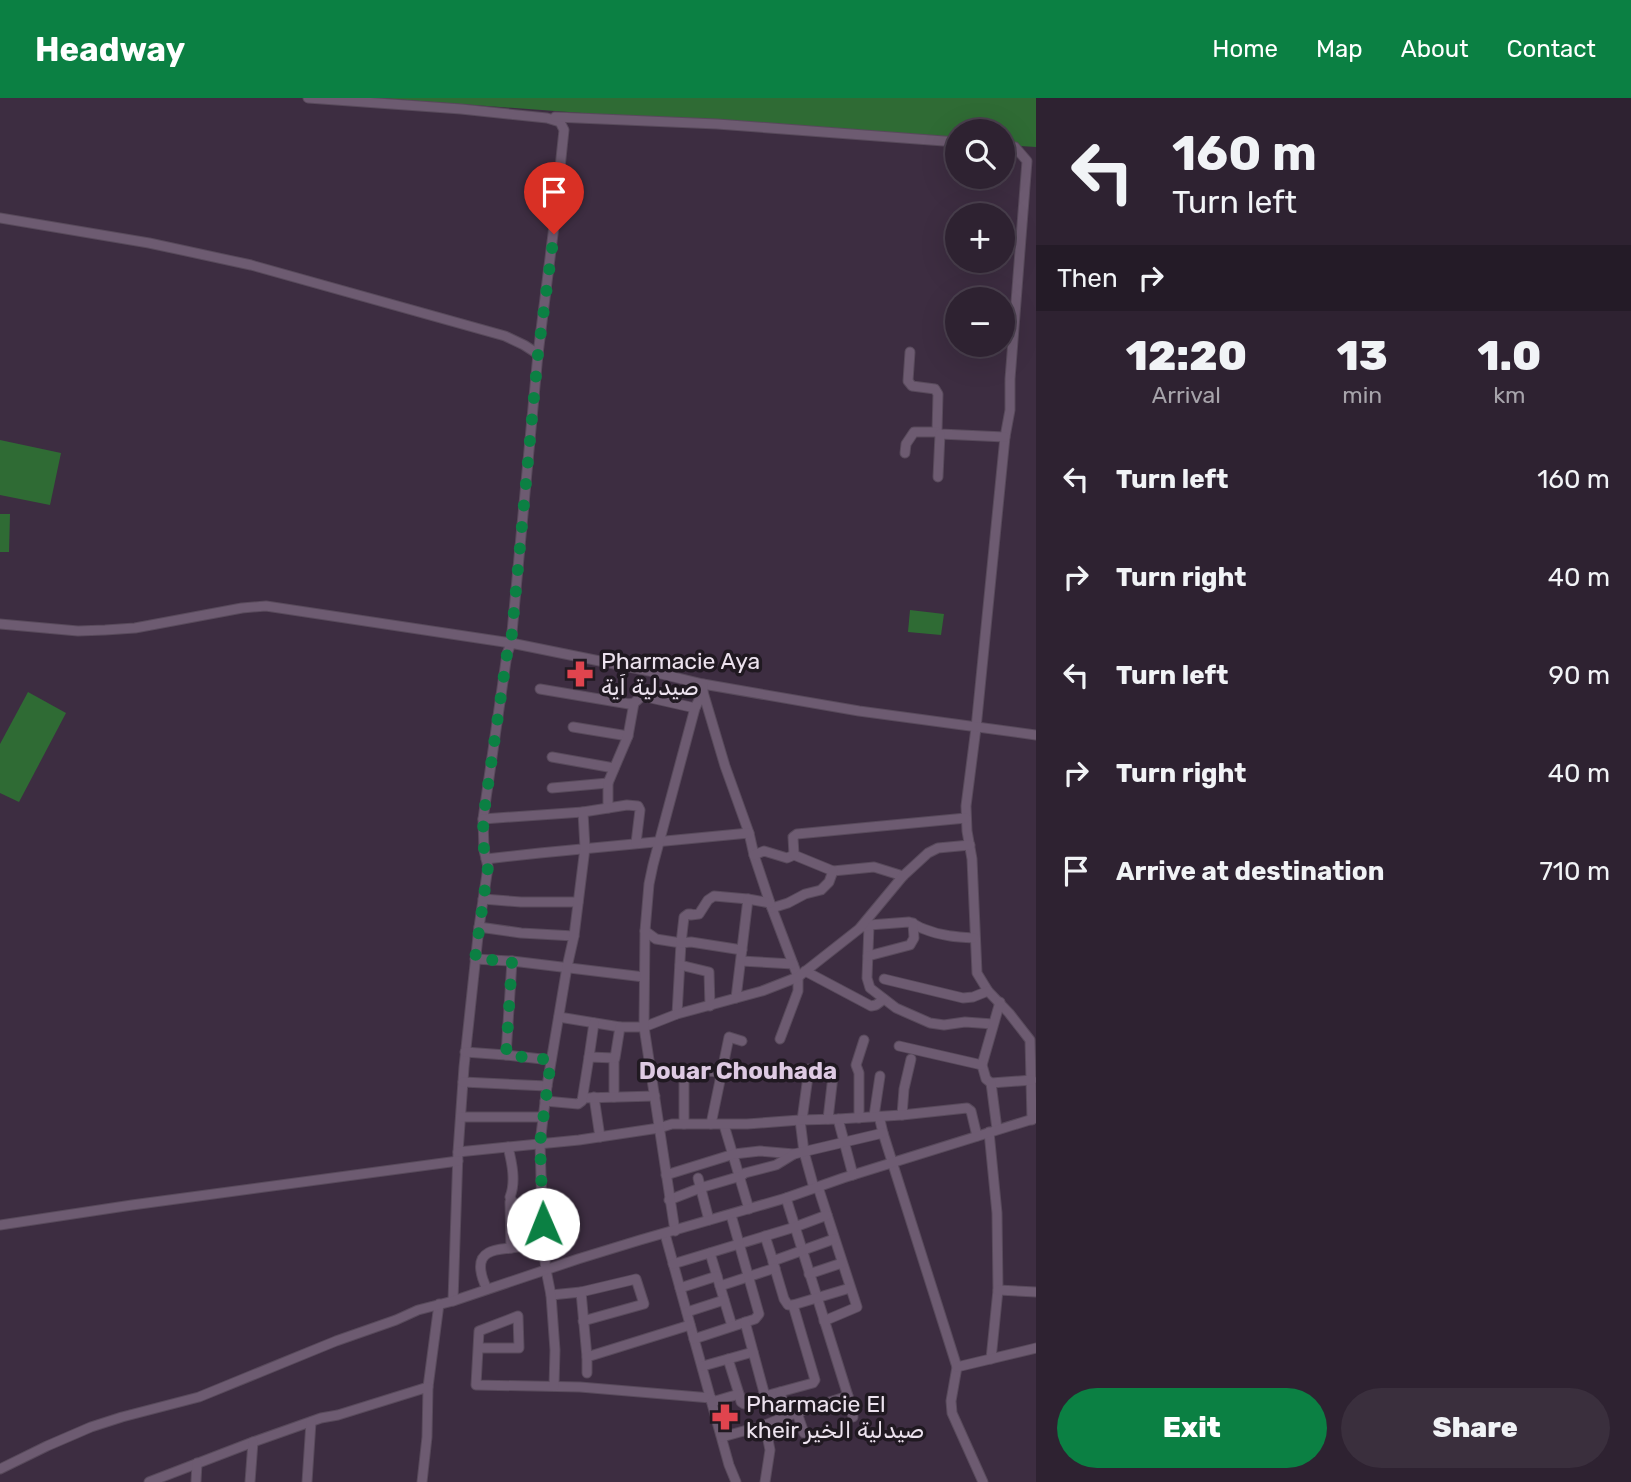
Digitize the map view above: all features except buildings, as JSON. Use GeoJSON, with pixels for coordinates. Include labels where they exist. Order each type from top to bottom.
{"type":"FeatureCollection","features":[{"type":"Feature","properties":{"kind":"street"},"geometry":{"type":"LineString","coordinates":[[308,98],[539,117],[555,119],[564,130],[538,354],[511,643],[507,654],[483,820],[488,867],[465,1052],[453,1301]]}},
{"type":"Feature","properties":{"kind":"street"},"geometry":{"type":"LineString","coordinates":[[539,117],[717,124],[945,141]]}},
{"type":"Feature","properties":{"kind":"street"},"geometry":{"type":"LineString","coordinates":[[0,1469],[91,1427],[199,1397],[418,1310],[1034,1119],[1030,1040],[977,974],[973,868],[966,818],[1010,410],[1010,379],[1027,161],[1015,147]]}},
{"type":"Feature","properties":{"kind":"street"},"geometry":{"type":"LineString","coordinates":[[0,218],[149,243],[251,265],[505,337],[538,354]]}},
{"type":"Feature","properties":{"kind":"street"},"geometry":{"type":"LineString","coordinates":[[910,352],[908,381],[912,386],[935,389],[938,394],[938,477]]}},
{"type":"Feature","properties":{"kind":"street"},"geometry":{"type":"LineString","coordinates":[[905,453],[906,444],[914,432],[1005,437]]}},
{"type":"Feature","properties":{"kind":"street"},"geometry":{"type":"LineString","coordinates":[[0,625],[78,631],[125,628],[261,606],[301,610],[511,643],[649,671],[703,688],[1036,735]]}},
{"type":"Feature","properties":{"kind":"street"},"geometry":{"type":"LineString","coordinates":[[703,688],[695,708],[649,884],[645,931],[644,1027],[666,1175],[673,1264],[736,1482]]}},
{"type":"Feature","properties":{"kind":"street"},"geometry":{"type":"LineString","coordinates":[[703,688],[754,855],[793,964],[801,974],[871,1006],[884,999]]}},
{"type":"Feature","properties":{"kind":"street"},"geometry":{"type":"LineString","coordinates":[[540,689],[629,704],[642,696],[695,708]]}},
{"type":"Feature","properties":{"kind":"street"},"geometry":{"type":"LineString","coordinates":[[608,808],[608,783],[628,736],[634,703]]}},
{"type":"Feature","properties":{"kind":"street"},"geometry":{"type":"LineString","coordinates":[[573,727],[628,736]]}},
{"type":"Feature","properties":{"kind":"street"},"geometry":{"type":"LineString","coordinates":[[552,758],[614,768]]}},
{"type":"Feature","properties":{"kind":"street"},"geometry":{"type":"LineString","coordinates":[[552,788],[608,783]]}},
{"type":"Feature","properties":{"kind":"street"},"geometry":{"type":"LineString","coordinates":[[483,820],[636,805],[639,807],[636,843]]}},
{"type":"Feature","properties":{"kind":"street"},"geometry":{"type":"LineString","coordinates":[[554,1386],[555,1350],[551,1295],[543,1243],[540,1143],[551,1060],[574,936],[584,848],[583,812]]}},
{"type":"Feature","properties":{"kind":"street"},"geometry":{"type":"LineString","coordinates":[[794,855],[793,837],[797,834],[966,818]]}},
{"type":"Feature","properties":{"kind":"street"},"geometry":{"type":"LineString","coordinates":[[486,859],[749,832]]}},
{"type":"Feature","properties":{"kind":"street"},"geometry":{"type":"LineString","coordinates":[[559,1017],[620,1027],[644,1027],[677,1014],[762,991],[801,974],[859,929],[923,856],[932,850],[970,845]]}},
{"type":"Feature","properties":{"kind":"street"},"geometry":{"type":"LineString","coordinates":[[754,855],[764,851],[787,858],[794,855],[833,871],[874,867],[903,876]]}},
{"type":"Feature","properties":{"kind":"street"},"geometry":{"type":"LineString","coordinates":[[677,1014],[684,917],[688,914],[699,914],[710,897],[717,896],[748,899],[771,905],[788,903],[805,894],[821,890],[829,882],[833,871]]}},
{"type":"Feature","properties":{"kind":"street"},"geometry":{"type":"LineString","coordinates":[[483,899],[578,902]]}},
{"type":"Feature","properties":{"kind":"street"},"geometry":{"type":"LineString","coordinates":[[736,998],[748,899]]}},
{"type":"Feature","properties":{"kind":"street"},"geometry":{"type":"LineString","coordinates":[[859,929],[869,925],[913,923],[922,929],[951,937],[974,938]]}},
{"type":"Feature","properties":{"kind":"street"},"geometry":{"type":"LineString","coordinates":[[868,957],[911,944],[914,938],[913,923]]}},
{"type":"Feature","properties":{"kind":"street"},"geometry":{"type":"LineString","coordinates":[[869,925],[867,978],[868,986],[873,992],[896,1009],[930,1024],[993,1024]]}},
{"type":"Feature","properties":{"kind":"street"},"geometry":{"type":"LineString","coordinates":[[479,927],[574,936]]}},
{"type":"Feature","properties":{"kind":"street"},"geometry":{"type":"LineString","coordinates":[[645,931],[656,940],[742,950]]}},
{"type":"Feature","properties":{"kind":"street"},"geometry":{"type":"LineString","coordinates":[[475,959],[644,977]]}},
{"type":"Feature","properties":{"kind":"street"},"geometry":{"type":"LineString","coordinates":[[506,1055],[512,961]]}},
{"type":"Feature","properties":{"kind":"street"},"geometry":{"type":"LineString","coordinates":[[741,961],[793,964]]}},
{"type":"Feature","properties":{"kind":"street"},"geometry":{"type":"LineString","coordinates":[[680,965],[709,972],[710,1006]]}},
{"type":"Feature","properties":{"kind":"street"},"geometry":{"type":"LineString","coordinates":[[780,1039],[798,991],[801,974]]}},
{"type":"Feature","properties":{"kind":"street"},"geometry":{"type":"LineString","coordinates":[[884,979],[963,998],[988,991]]}},
{"type":"Feature","properties":{"kind":"street"},"geometry":{"type":"LineString","coordinates":[[1000,1002],[982,1065],[987,1081],[1032,1080]]}},
{"type":"Feature","properties":{"kind":"street"},"geometry":{"type":"LineString","coordinates":[[545,1101],[578,1104],[584,1098],[594,1023]]}},
{"type":"Feature","properties":{"kind":"street"},"geometry":{"type":"LineString","coordinates":[[614,1097],[614,1059],[620,1027]]}},
{"type":"Feature","properties":{"kind":"street"},"geometry":{"type":"LineString","coordinates":[[712,1124],[729,1037],[741,1041]]}},
{"type":"Feature","properties":{"kind":"street"},"geometry":{"type":"LineString","coordinates":[[859,1118],[859,1073],[856,1065],[864,1040]]}},
{"type":"Feature","properties":{"kind":"street"},"geometry":{"type":"LineString","coordinates":[[898,1046],[982,1065]]}},
{"type":"Feature","properties":{"kind":"street"},"geometry":{"type":"LineString","coordinates":[[465,1052],[551,1060]]}},
{"type":"Feature","properties":{"kind":"street"},"geometry":{"type":"LineString","coordinates":[[589,1056],[614,1059]]}},
{"type":"Feature","properties":{"kind":"street"},"geometry":{"type":"LineString","coordinates":[[902,1115],[904,1089],[911,1059]]}},
{"type":"Feature","properties":{"kind":"street"},"geometry":{"type":"LineString","coordinates":[[809,1069],[799,1153],[827,1215],[857,1307],[824,1321]]}},
{"type":"Feature","properties":{"kind":"street"},"geometry":{"type":"LineString","coordinates":[[684,1124],[684,1077],[687,1070],[721,1072]]}},
{"type":"Feature","properties":{"kind":"street"},"geometry":{"type":"LineString","coordinates":[[833,1076],[833,1119],[853,1175]]}},
{"type":"Feature","properties":{"kind":"street"},"geometry":{"type":"LineString","coordinates":[[880,1076],[877,1116],[957,1367],[951,1407],[983,1482]]}},
{"type":"Feature","properties":{"kind":"street"},"geometry":{"type":"LineString","coordinates":[[463,1082],[547,1086]]}},
{"type":"Feature","properties":{"kind":"street"},"geometry":{"type":"LineString","coordinates":[[991,1083],[998,1290],[991,1359]]}},
{"type":"Feature","properties":{"kind":"street"},"geometry":{"type":"LineString","coordinates":[[584,1098],[655,1096]]}},
{"type":"Feature","properties":{"kind":"street"},"geometry":{"type":"LineString","coordinates":[[594,1097],[600,1136]]}},
{"type":"Feature","properties":{"kind":"street"},"geometry":{"type":"LineString","coordinates":[[0,1225],[672,1124],[747,1125],[967,1108],[971,1111],[977,1136]]}},
{"type":"Feature","properties":{"kind":"street"},"geometry":{"type":"LineString","coordinates":[[461,1117],[543,1116]]}},
{"type":"Feature","properties":{"kind":"street"},"geometry":{"type":"LineString","coordinates":[[724,1125],[752,1208]]}},
{"type":"Feature","properties":{"kind":"street"},"geometry":{"type":"LineString","coordinates":[[669,1200],[699,1183],[743,1175],[772,1166],[799,1153],[883,1133]]}},
{"type":"Feature","properties":{"kind":"street"},"geometry":{"type":"LineString","coordinates":[[508,1147],[512,1162],[513,1188],[510,1197],[511,1248]]}},
{"type":"Feature","properties":{"kind":"street"},"geometry":{"type":"LineString","coordinates":[[666,1175],[734,1154],[769,1151],[799,1153]]}},
{"type":"Feature","properties":{"kind":"street"},"geometry":{"type":"LineString","coordinates":[[699,1183],[709,1220]]}},
{"type":"Feature","properties":{"kind":"street"},"geometry":{"type":"LineString","coordinates":[[786,1198],[853,1417]]}},
{"type":"Feature","properties":{"kind":"street"},"geometry":{"type":"LineString","coordinates":[[694,1339],[755,1319],[759,1314],[731,1215]]}},
{"type":"Feature","properties":{"kind":"street"},"geometry":{"type":"LineString","coordinates":[[673,1264],[827,1215]]}},
{"type":"Feature","properties":{"kind":"street"},"geometry":{"type":"LineString","coordinates":[[765,1236],[788,1305],[850,1288]]}},
{"type":"Feature","properties":{"kind":"street"},"geometry":{"type":"LineString","coordinates":[[720,1286],[748,1277],[834,1239]]}},
{"type":"Feature","properties":{"kind":"street"},"geometry":{"type":"LineString","coordinates":[[487,1289],[480,1269],[482,1258],[486,1254],[543,1243]]}},
{"type":"Feature","properties":{"kind":"street"},"geometry":{"type":"LineString","coordinates":[[710,1253],[732,1326]]}},
{"type":"Feature","properties":{"kind":"street"},"geometry":{"type":"LineString","coordinates":[[809,1274],[842,1263]]}},
{"type":"Feature","properties":{"kind":"street"},"geometry":{"type":"LineString","coordinates":[[680,1288],[717,1276]]}},
{"type":"Feature","properties":{"kind":"street"},"geometry":{"type":"LineString","coordinates":[[551,1295],[581,1292],[636,1279],[644,1304],[583,1321]]}},
{"type":"Feature","properties":{"kind":"street"},"geometry":{"type":"LineString","coordinates":[[998,1290],[1036,1292]]}},
{"type":"Feature","properties":{"kind":"street"},"geometry":{"type":"LineString","coordinates":[[581,1292],[587,1373]]}},
{"type":"Feature","properties":{"kind":"street"},"geometry":{"type":"LineString","coordinates":[[687,1312],[724,1300]]}},
{"type":"Feature","properties":{"kind":"street"},"geometry":{"type":"LineString","coordinates":[[422,1482],[427,1437],[428,1387],[439,1304]]}},
{"type":"Feature","properties":{"kind":"street"},"geometry":{"type":"LineString","coordinates":[[728,1359],[741,1402],[744,1404],[813,1383],[815,1379],[793,1305]]}},
{"type":"Feature","properties":{"kind":"street"},"geometry":{"type":"LineString","coordinates":[[478,1348],[519,1348],[518,1316],[479,1331],[478,1348],[476,1385],[554,1386],[712,1400],[739,1394]]}},
{"type":"Feature","properties":{"kind":"street"},"geometry":{"type":"LineString","coordinates":[[745,1322],[765,1396]]}},
{"type":"Feature","properties":{"kind":"street"},"geometry":{"type":"LineString","coordinates":[[587,1357],[690,1325]]}},
{"type":"Feature","properties":{"kind":"street"},"geometry":{"type":"LineString","coordinates":[[957,1367],[1036,1348]]}},
{"type":"Feature","properties":{"kind":"street"},"geometry":{"type":"LineString","coordinates":[[702,1366],[753,1352]]}},
{"type":"Feature","properties":{"kind":"street"},"geometry":{"type":"LineString","coordinates":[[149,1482],[253,1442],[428,1387]]}},
{"type":"Feature","properties":{"kind":"street"},"geometry":{"type":"LineString","coordinates":[[780,1392],[787,1416]]}},
{"type":"Feature","properties":{"kind":"street"},"geometry":{"type":"LineString","coordinates":[[722,1437],[848,1396]]}},
{"type":"Feature","properties":{"kind":"street"},"geometry":{"type":"LineString","coordinates":[[797,1413],[804,1433]]}},
{"type":"Feature","properties":{"kind":"street"},"geometry":{"type":"LineString","coordinates":[[307,1482],[312,1422]]}},
{"type":"Feature","properties":{"kind":"street"},"geometry":{"type":"LineString","coordinates":[[765,1425],[770,1450],[765,1482]]}},
{"type":"Feature","properties":{"kind":"street"},"geometry":{"type":"LineString","coordinates":[[250,1482],[253,1442]]}},
{"type":"Feature","properties":{"kind":"street"},"geometry":{"type":"LineString","coordinates":[[197,1464],[197,1482]]}},
{"type":"Feature","properties":{"kind":"green space"},"geometry":{"type":"Polygon","coordinates":[[[380,98],[1036,98],[1036,147],[1015,146],[1015,119],[945,119],[945,140],[380,98]]]}},
{"type":"Feature","properties":{"kind":"green space"},"geometry":{"type":"Polygon","coordinates":[[[0,440],[61,453],[50,505],[0,495],[0,440]]]}},
{"type":"Feature","properties":{"kind":"green space"},"geometry":{"type":"Polygon","coordinates":[[[0,514],[10,514],[9,552],[0,552],[0,514]]]}},
{"type":"Feature","properties":{"kind":"green space"},"geometry":{"type":"Polygon","coordinates":[[[910,610],[944,614],[941,635],[908,632],[910,610]]]}},
{"type":"Feature","properties":{"kind":"green space"},"geometry":{"type":"Polygon","coordinates":[[[28,692],[66,713],[19,802],[0,793],[0,744],[28,692]]]}},
{"type":"Feature","properties":{"kind":"place","name":"Pharmacie Aya صيدلية اَية"},"geometry":{"type":"Point","coordinates":[580,674]}},
{"type":"Feature","properties":{"kind":"place","name":"Pharmacie El kheir صيدلية الخير"},"geometry":{"type":"Point","coordinates":[725,1417]}},
{"type":"Feature","properties":{"kind":"district","name":"Douar Chouhada"},"geometry":{"type":"Point","coordinates":[738,1071]}},
{"type":"Feature","properties":{"kind":"route"},"geometry":{"type":"LineString","coordinates":[[543,1224],[540,1143],[551,1060],[506,1055],[512,961],[475,959],[488,867],[484,850],[483,820],[507,654],[511,643],[538,354],[554,234]]}}]}
